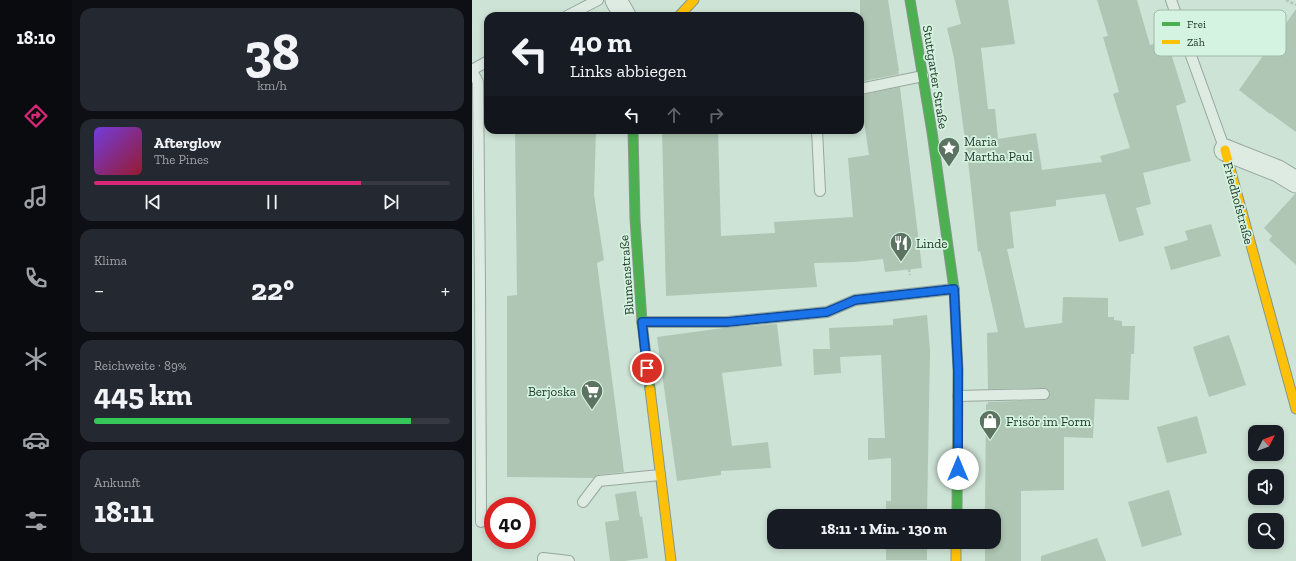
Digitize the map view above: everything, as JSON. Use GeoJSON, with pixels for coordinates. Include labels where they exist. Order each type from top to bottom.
{"type":"FeatureCollection","features":[{"type":"Feature","properties":{"kind":"street"},"geometry":{"type":"LineString","coordinates":[[683,12],[694,0]]}},
{"type":"Feature","properties":{"kind":"street","name":"Stuttgarter Straße"},"geometry":{"type":"LineString","coordinates":[[910,0],[924,76],[954,289],[958,370],[957,509]]}},
{"type":"Feature","properties":{"kind":"street","name":"Blumenstraße"},"geometry":{"type":"LineString","coordinates":[[633,134],[635,219],[642,322],[671,561]]}},
{"type":"Feature","properties":{"kind":"street"},"geometry":{"type":"LineString","coordinates":[[1225,150],[1278,171],[1296,182]]}},
{"type":"Feature","properties":{"kind":"street","name":"Friedhofstraße"},"geometry":{"type":"LineString","coordinates":[[1225,150],[1296,409]]}},
{"type":"Feature","properties":{"kind":"street"},"geometry":{"type":"LineString","coordinates":[[956,549],[956,561]]}},
{"type":"Feature","properties":{"kind":"lane","name":"Friedhofstraße"},"geometry":{"type":"LineString","coordinates":[[1171,0],[1175,10]]}},
{"type":"Feature","properties":{"kind":"lane"},"geometry":{"type":"LineString","coordinates":[[583,12],[615,4]]}},
{"type":"Feature","properties":{"kind":"lane","name":"Friedhofstraße"},"geometry":{"type":"LineString","coordinates":[[1191,56],[1225,150]]}},
{"type":"Feature","properties":{"kind":"lane"},"geometry":{"type":"LineString","coordinates":[[481,522],[476,363],[484,284],[478,82],[472,71],[484,64]]}},
{"type":"Feature","properties":{"kind":"lane"},"geometry":{"type":"LineString","coordinates":[[864,88],[924,76]]}},
{"type":"Feature","properties":{"kind":"lane"},"geometry":{"type":"LineString","coordinates":[[817,134],[820,191]]}},
{"type":"Feature","properties":{"kind":"lane"},"geometry":{"type":"LineString","coordinates":[[642,322],[727,322],[827,312],[855,300],[954,289]]}},
{"type":"Feature","properties":{"kind":"lane"},"geometry":{"type":"LineString","coordinates":[[958,396],[1044,394]]}},
{"type":"Feature","properties":{"kind":"lane"},"geometry":{"type":"LineString","coordinates":[[583,502],[599,481],[660,475]]}},
{"type":"Feature","properties":{"kind":"lane"},"geometry":{"type":"LineString","coordinates":[[543,561],[543,558],[569,561]]}},
{"type":"Feature","properties":{"kind":"path"},"geometry":{"type":"LineString","coordinates":[[1286,0],[1296,5]]}},
{"type":"Feature","properties":{"kind":"path"},"geometry":{"type":"LineString","coordinates":[[909,269],[910,273]]}},
{"type":"Feature","properties":{"kind":"building"},"geometry":{"type":"Polygon","coordinates":[[[860,0],[888,0],[899,74],[864,81],[864,12],[860,12],[860,0]]]}},
{"type":"Feature","properties":{"kind":"building"},"geometry":{"type":"Polygon","coordinates":[[[955,0],[1008,0],[1015,44],[981,48],[988,109],[995,109],[998,139],[1036,133],[1042,170],[1102,162],[1100,156],[1130,148],[1113,94],[1119,92],[1103,37],[1108,36],[1097,0],[1137,0],[1150,45],[1154,44],[1154,56],[1172,56],[1186,102],[1176,106],[1191,161],[1143,173],[1151,204],[1136,208],[1144,235],[1119,242],[1105,194],[1056,200],[1056,206],[1010,212],[1014,248],[1007,249],[1025,328],[1062,323],[1063,297],[1108,298],[1108,317],[1114,317],[1114,320],[1122,321],[1122,326],[1135,326],[1134,354],[1131,354],[1129,400],[1095,399],[1093,438],[1064,437],[1064,490],[1021,491],[1021,561],[985,561],[985,549],[1001,549],[1001,509],[985,509],[986,404],[988,404],[988,402],[1045,400],[1049,397],[1050,393],[1044,388],[988,389],[987,333],[998,332],[980,251],[978,252],[969,169],[954,58],[947,28],[961,24],[955,0]]]}},
{"type":"Feature","properties":{"kind":"building"},"geometry":{"type":"Polygon","coordinates":[[[1296,9],[1296,132],[1239,90],[1263,56],[1286,56],[1286,23],[1296,9]]]}},
{"type":"Feature","properties":{"kind":"building"},"geometry":{"type":"Polygon","coordinates":[[[900,87],[922,268],[885,272],[883,259],[854,262],[814,263],[817,287],[666,296],[662,134],[718,134],[721,236],[775,233],[774,222],[853,217],[848,158],[869,155],[864,122],[864,94],[900,87]]]}},
{"type":"Feature","properties":{"kind":"building"},"geometry":{"type":"Polygon","coordinates":[[[515,134],[596,134],[594,195],[604,260],[597,263],[624,472],[598,475],[593,478],[507,477],[507,296],[517,295],[515,134]]]}},
{"type":"Feature","properties":{"kind":"building"},"geometry":{"type":"Polygon","coordinates":[[[1295,194],[1296,265],[1269,240],[1272,236],[1264,228],[1295,194]]]}},
{"type":"Feature","properties":{"kind":"building"},"geometry":{"type":"Polygon","coordinates":[[[1211,224],[1221,256],[1171,270],[1164,247],[1188,240],[1185,231],[1211,224]]]}},
{"type":"Feature","properties":{"kind":"building"},"geometry":{"type":"Polygon","coordinates":[[[927,315],[930,351],[927,509],[886,509],[886,501],[891,501],[891,458],[868,460],[868,438],[885,438],[881,355],[840,357],[841,373],[814,375],[813,349],[830,349],[829,328],[893,325],[893,319],[927,315]]]}},
{"type":"Feature","properties":{"kind":"building"},"geometry":{"type":"Polygon","coordinates":[[[777,324],[782,366],[722,373],[732,446],[768,442],[771,468],[721,471],[721,475],[677,481],[657,337],[723,328],[777,324]]]}},
{"type":"Feature","properties":{"kind":"building"},"geometry":{"type":"Polygon","coordinates":[[[1229,335],[1246,385],[1209,397],[1193,347],[1229,335]]]}},
{"type":"Feature","properties":{"kind":"building"},"geometry":{"type":"Polygon","coordinates":[[[1197,416],[1207,453],[1167,463],[1157,427],[1197,416]]]}},
{"type":"Feature","properties":{"kind":"building"},"geometry":{"type":"Polygon","coordinates":[[[1169,490],[1182,535],[1142,547],[1128,502],[1169,490]]]}},
{"type":"Feature","properties":{"kind":"building"},"geometry":{"type":"Polygon","coordinates":[[[636,491],[640,517],[642,516],[648,558],[610,561],[605,522],[619,520],[615,494],[636,491]]]}},
{"type":"Feature","properties":{"kind":"building"},"geometry":{"type":"Polygon","coordinates":[[[1097,538],[1106,561],[1041,561],[1041,556],[1097,538]]]}},
{"type":"Feature","properties":{"kind":"building"},"geometry":{"type":"Polygon","coordinates":[[[886,549],[927,549],[927,560],[886,560],[886,549]]]}},
{"type":"Feature","properties":{"kind":"traffic: fast"},"geometry":{"type":"LineString","coordinates":[[910,0],[932,132],[954,289],[958,370],[957,509]]}},
{"type":"Feature","properties":{"kind":"traffic: fast"},"geometry":{"type":"LineString","coordinates":[[633,134],[635,219],[642,322],[650,389]]}},
{"type":"Feature","properties":{"kind":"traffic: slow"},"geometry":{"type":"LineString","coordinates":[[683,12],[694,0]]}},
{"type":"Feature","properties":{"kind":"traffic: slow"},"geometry":{"type":"LineString","coordinates":[[1225,150],[1296,409]]}},
{"type":"Feature","properties":{"kind":"traffic: slow"},"geometry":{"type":"LineString","coordinates":[[650,389],[671,561]]}},
{"type":"Feature","properties":{"kind":"traffic: slow"},"geometry":{"type":"LineString","coordinates":[[956,549],[956,561]]}},
{"type":"Feature","properties":{"kind":"place","name":"Maria Martha Paul"},"geometry":{"type":"Point","coordinates":[949,168]}},
{"type":"Feature","properties":{"kind":"place","name":"Linde"},"geometry":{"type":"Point","coordinates":[901,262]}},
{"type":"Feature","properties":{"kind":"place","name":"Berjoska"},"geometry":{"type":"Point","coordinates":[592,410]}},
{"type":"Feature","properties":{"kind":"place","name":"Frisör im Form"},"geometry":{"type":"Point","coordinates":[990,440]}},
{"type":"Feature","properties":{"kind":"route"},"geometry":{"type":"LineString","coordinates":[[647,368],[642,322],[727,322],[827,312],[855,300],[954,289],[958,370],[958,469]]}}]}
